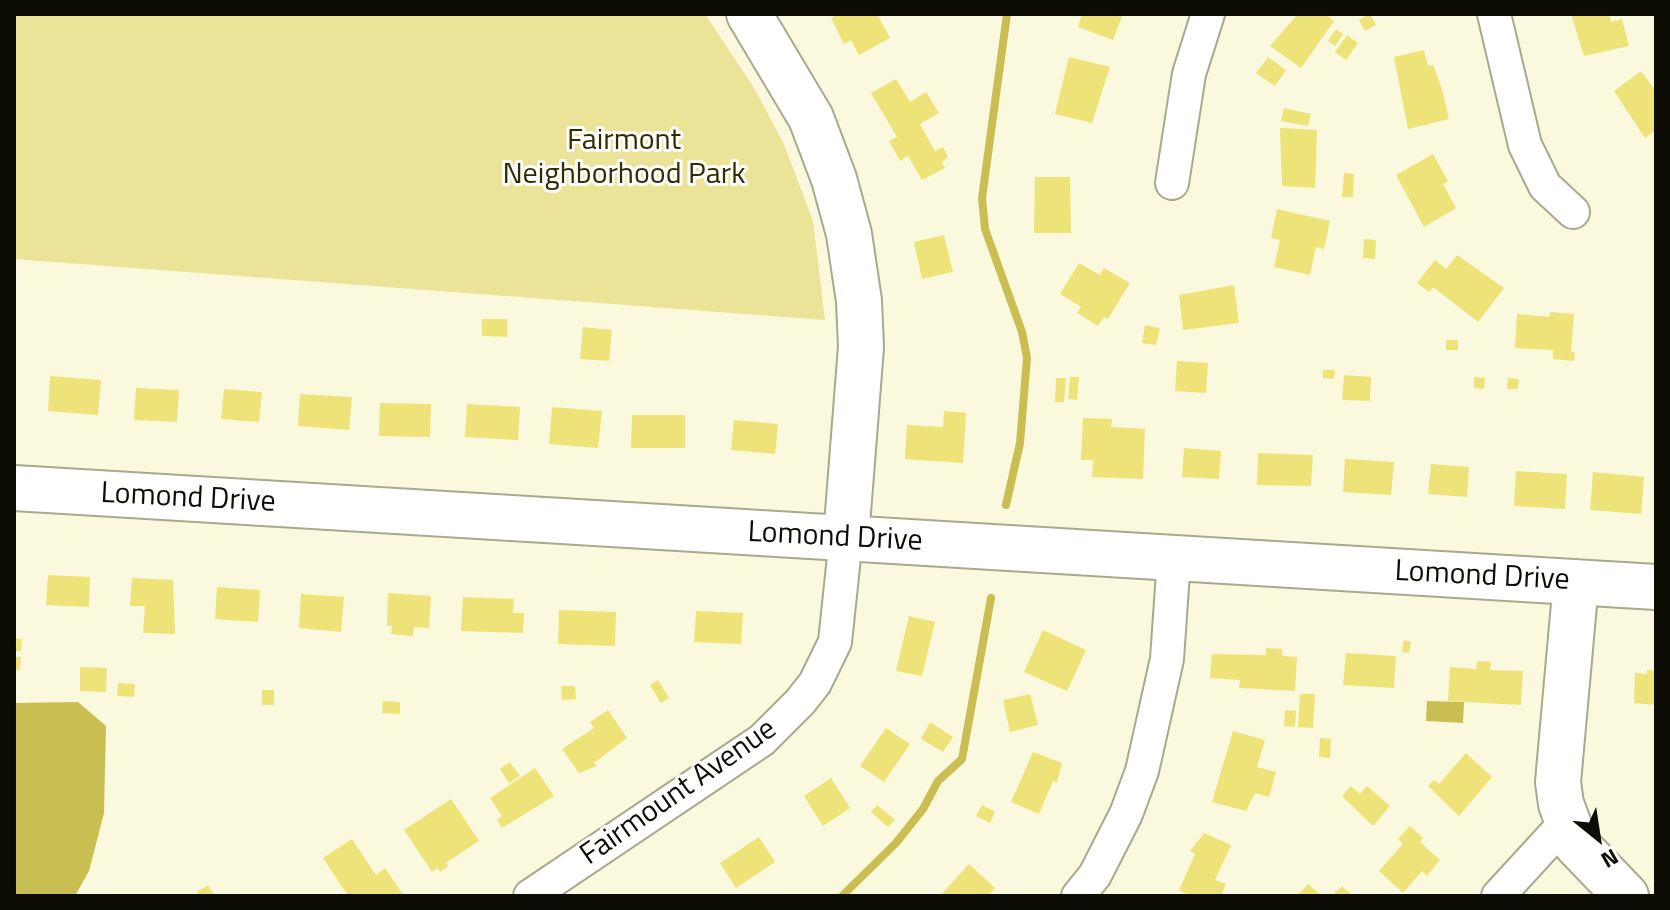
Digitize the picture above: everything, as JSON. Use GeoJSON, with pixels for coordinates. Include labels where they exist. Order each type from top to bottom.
{"type":"FeatureCollection","features":[{"type":"Feature","properties":{"kind":"main road"},"geometry":{"type":"LineString","coordinates":[[749,14],[811,118],[834,179],[849,234],[859,301],[861,347],[846,538]]}},
{"type":"Feature","properties":{"kind":"main road","name":"Lomond Drive"},"geometry":{"type":"LineString","coordinates":[[14,488],[1656,587]]}},
{"type":"Feature","properties":{"kind":"main road"},"geometry":{"type":"LineString","coordinates":[[1576,582],[1558,782],[1566,822],[1576,844],[1626,896]]}},
{"type":"Feature","properties":{"kind":"street"},"geometry":{"type":"LineString","coordinates":[[1172,183],[1189,74],[1208,14]]}},
{"type":"Feature","properties":{"kind":"street"},"geometry":{"type":"LineString","coordinates":[[1494,14],[1525,145],[1545,186],[1573,212]]}},
{"type":"Feature","properties":{"kind":"street","name":"Fairmount Avenue"},"geometry":{"type":"LineString","coordinates":[[530,896],[762,740],[789,715],[815,683],[835,642],[846,538]]}},
{"type":"Feature","properties":{"kind":"street"},"geometry":{"type":"LineString","coordinates":[[1078,896],[1095,875],[1126,814],[1142,771],[1167,659],[1174,558]]}},
{"type":"Feature","properties":{"kind":"street"},"geometry":{"type":"LineString","coordinates":[[1498,896],[1566,822]]}},
{"type":"Feature","properties":{"kind":"green space","name":"Fairmont Neighborhood Park"},"geometry":{"type":"Polygon","coordinates":[[[14,14],[705,14],[754,88],[784,144],[813,221],[825,320],[14,259],[14,14]]]}},
{"type":"Feature","properties":{"kind":"shaded area"},"geometry":{"type":"Polygon","coordinates":[[[1427,701],[1464,702],[1463,723],[1426,721],[1427,701]]]}},
{"type":"Feature","properties":{"kind":"shaded area"},"geometry":{"type":"Polygon","coordinates":[[[78,702],[106,726],[104,813],[89,871],[75,896],[14,896],[14,703],[78,702]]]}},
{"type":"Feature","properties":{"kind":"building"},"geometry":{"type":"Polygon","coordinates":[[[838,14],[877,14],[890,38],[859,55],[851,40],[844,44],[831,18],[838,14]]]}},
{"type":"Feature","properties":{"kind":"building"},"geometry":{"type":"Polygon","coordinates":[[[1082,14],[1123,14],[1113,40],[1078,27],[1082,14]]]}},
{"type":"Feature","properties":{"kind":"building"},"geometry":{"type":"Polygon","coordinates":[[[1298,14],[1325,14],[1334,21],[1301,68],[1270,46],[1298,14]]]}},
{"type":"Feature","properties":{"kind":"building"},"geometry":{"type":"Polygon","coordinates":[[[1370,14],[1376,25],[1365,31],[1359,20],[1370,14]]]}},
{"type":"Feature","properties":{"kind":"building"},"geometry":{"type":"Polygon","coordinates":[[[1571,14],[1609,14],[1611,22],[1622,19],[1629,46],[1584,56],[1571,14]]]}},
{"type":"Feature","properties":{"kind":"building"},"geometry":{"type":"Polygon","coordinates":[[[1336,29],[1343,34],[1335,46],[1328,41],[1336,29]]]}},
{"type":"Feature","properties":{"kind":"building"},"geometry":{"type":"Polygon","coordinates":[[[1347,35],[1358,43],[1346,60],[1335,52],[1347,35]]]}},
{"type":"Feature","properties":{"kind":"building"},"geometry":{"type":"Polygon","coordinates":[[[1424,50],[1428,66],[1433,65],[1442,89],[1449,119],[1408,129],[1394,57],[1424,50]]]}},
{"type":"Feature","properties":{"kind":"building"},"geometry":{"type":"Polygon","coordinates":[[[1069,57],[1110,67],[1092,123],[1055,114],[1069,57]]]}},
{"type":"Feature","properties":{"kind":"building"},"geometry":{"type":"Polygon","coordinates":[[[1268,57],[1286,70],[1275,86],[1256,73],[1268,57]]]}},
{"type":"Feature","properties":{"kind":"building"},"geometry":{"type":"Polygon","coordinates":[[[1641,71],[1656,91],[1656,130],[1645,138],[1614,91],[1641,71]]]}},
{"type":"Feature","properties":{"kind":"building"},"geometry":{"type":"Polygon","coordinates":[[[896,79],[910,102],[926,92],[939,113],[920,124],[935,151],[943,147],[948,157],[942,162],[945,168],[922,180],[908,156],[900,161],[889,141],[897,137],[871,93],[896,79]]]}},
{"type":"Feature","properties":{"kind":"building"},"geometry":{"type":"Polygon","coordinates":[[[1284,108],[1311,114],[1308,126],[1281,121],[1284,108]]]}},
{"type":"Feature","properties":{"kind":"building"},"geometry":{"type":"Polygon","coordinates":[[[1280,128],[1317,130],[1315,188],[1282,186],[1280,128]]]}},
{"type":"Feature","properties":{"kind":"building"},"geometry":{"type":"Polygon","coordinates":[[[1433,154],[1448,181],[1443,184],[1456,208],[1424,227],[1396,175],[1433,154]]]}},
{"type":"Feature","properties":{"kind":"building"},"geometry":{"type":"Polygon","coordinates":[[[1344,173],[1354,174],[1353,197],[1342,197],[1344,173]]]}},
{"type":"Feature","properties":{"kind":"building"},"geometry":{"type":"Polygon","coordinates":[[[1035,177],[1070,177],[1071,233],[1034,233],[1035,177]]]}},
{"type":"Feature","properties":{"kind":"building"},"geometry":{"type":"Polygon","coordinates":[[[1277,209],[1330,221],[1324,249],[1316,247],[1310,275],[1274,267],[1280,240],[1271,238],[1277,209]]]}},
{"type":"Feature","properties":{"kind":"building"},"geometry":{"type":"Polygon","coordinates":[[[944,235],[953,272],[922,279],[914,242],[944,235]]]}},
{"type":"Feature","properties":{"kind":"building"},"geometry":{"type":"Polygon","coordinates":[[[1364,239],[1376,240],[1375,259],[1363,258],[1364,239]]]}},
{"type":"Feature","properties":{"kind":"building"},"geometry":{"type":"Polygon","coordinates":[[[1457,255],[1504,288],[1478,322],[1433,287],[1429,292],[1417,283],[1435,260],[1446,269],[1457,255]]]}},
{"type":"Feature","properties":{"kind":"building"},"geometry":{"type":"Polygon","coordinates":[[[1079,263],[1100,275],[1104,268],[1130,283],[1108,319],[1104,317],[1098,326],[1077,313],[1081,307],[1060,294],[1079,263]]]}},
{"type":"Feature","properties":{"kind":"building"},"geometry":{"type":"Polygon","coordinates":[[[1234,285],[1239,323],[1183,330],[1179,295],[1234,285]]]}},
{"type":"Feature","properties":{"kind":"building"},"geometry":{"type":"Polygon","coordinates":[[[1550,312],[1574,314],[1571,352],[1575,352],[1574,361],[1553,359],[1553,350],[1515,348],[1517,314],[1549,317],[1550,312]]]}},
{"type":"Feature","properties":{"kind":"building"},"geometry":{"type":"Polygon","coordinates":[[[482,319],[507,319],[507,337],[482,336],[482,319]]]}},
{"type":"Feature","properties":{"kind":"building"},"geometry":{"type":"Polygon","coordinates":[[[1145,325],[1160,328],[1156,345],[1142,343],[1145,325]]]}},
{"type":"Feature","properties":{"kind":"building"},"geometry":{"type":"Polygon","coordinates":[[[583,327],[612,330],[609,361],[580,359],[583,327]]]}},
{"type":"Feature","properties":{"kind":"building"},"geometry":{"type":"Polygon","coordinates":[[[1446,340],[1458,340],[1458,350],[1446,350],[1446,340]]]}},
{"type":"Feature","properties":{"kind":"building"},"geometry":{"type":"Polygon","coordinates":[[[1177,361],[1208,363],[1206,393],[1175,391],[1177,361]]]}},
{"type":"Feature","properties":{"kind":"building"},"geometry":{"type":"Polygon","coordinates":[[[1323,370],[1335,370],[1334,379],[1323,378],[1323,370]]]}},
{"type":"Feature","properties":{"kind":"building"},"geometry":{"type":"Polygon","coordinates":[[[1344,375],[1371,377],[1370,401],[1342,400],[1344,375]]]}},
{"type":"Feature","properties":{"kind":"building"},"geometry":{"type":"Polygon","coordinates":[[[50,376],[101,380],[98,415],[48,411],[50,376]]]}},
{"type":"Feature","properties":{"kind":"building"},"geometry":{"type":"Polygon","coordinates":[[[1070,377],[1079,377],[1077,400],[1068,399],[1070,377]]]}},
{"type":"Feature","properties":{"kind":"building"},"geometry":{"type":"Polygon","coordinates":[[[1474,377],[1485,378],[1484,389],[1474,388],[1474,377]]]}},
{"type":"Feature","properties":{"kind":"building"},"geometry":{"type":"Polygon","coordinates":[[[1056,378],[1066,378],[1064,402],[1055,402],[1056,378]]]}},
{"type":"Feature","properties":{"kind":"building"},"geometry":{"type":"Polygon","coordinates":[[[1508,378],[1519,379],[1518,389],[1507,389],[1508,378]]]}},
{"type":"Feature","properties":{"kind":"building"},"geometry":{"type":"Polygon","coordinates":[[[136,388],[179,390],[177,422],[134,420],[136,388]]]}},
{"type":"Feature","properties":{"kind":"building"},"geometry":{"type":"Polygon","coordinates":[[[224,389],[262,392],[259,422],[221,419],[224,389]]]}},
{"type":"Feature","properties":{"kind":"building"},"geometry":{"type":"Polygon","coordinates":[[[300,394],[352,397],[349,430],[298,426],[300,394]]]}},
{"type":"Feature","properties":{"kind":"building"},"geometry":{"type":"Polygon","coordinates":[[[380,403],[431,404],[430,437],[379,436],[380,403]]]}},
{"type":"Feature","properties":{"kind":"building"},"geometry":{"type":"Polygon","coordinates":[[[467,404],[520,407],[518,440],[465,437],[467,404]]]}},
{"type":"Feature","properties":{"kind":"building"},"geometry":{"type":"Polygon","coordinates":[[[552,407],[602,411],[598,448],[549,444],[552,407]]]}},
{"type":"Feature","properties":{"kind":"building"},"geometry":{"type":"Polygon","coordinates":[[[944,411],[966,413],[963,463],[905,459],[907,425],[943,427],[944,411]]]}},
{"type":"Feature","properties":{"kind":"building"},"geometry":{"type":"Polygon","coordinates":[[[632,415],[685,415],[685,448],[631,448],[632,415]]]}},
{"type":"Feature","properties":{"kind":"building"},"geometry":{"type":"Polygon","coordinates":[[[1083,418],[1112,419],[1111,427],[1145,429],[1143,479],[1092,477],[1093,460],[1081,460],[1083,418]]]}},
{"type":"Feature","properties":{"kind":"building"},"geometry":{"type":"Polygon","coordinates":[[[734,420],[778,424],[775,454],[731,450],[734,420]]]}},
{"type":"Feature","properties":{"kind":"building"},"geometry":{"type":"Polygon","coordinates":[[[1184,448],[1221,451],[1219,479],[1182,477],[1184,448]]]}},
{"type":"Feature","properties":{"kind":"building"},"geometry":{"type":"Polygon","coordinates":[[[1258,453],[1313,455],[1311,486],[1257,485],[1258,453]]]}},
{"type":"Feature","properties":{"kind":"building"},"geometry":{"type":"Polygon","coordinates":[[[1345,459],[1394,462],[1391,495],[1343,492],[1345,459]]]}},
{"type":"Feature","properties":{"kind":"building"},"geometry":{"type":"Polygon","coordinates":[[[1431,464],[1469,467],[1467,497],[1428,494],[1431,464]]]}},
{"type":"Feature","properties":{"kind":"building"},"geometry":{"type":"Polygon","coordinates":[[[1516,471],[1567,474],[1565,509],[1514,506],[1516,471]]]}},
{"type":"Feature","properties":{"kind":"building"},"geometry":{"type":"Polygon","coordinates":[[[1593,472],[1644,477],[1641,514],[1590,510],[1593,472]]]}},
{"type":"Feature","properties":{"kind":"building"},"geometry":{"type":"Polygon","coordinates":[[[48,575],[90,577],[89,607],[46,605],[48,575]]]}},
{"type":"Feature","properties":{"kind":"building"},"geometry":{"type":"Polygon","coordinates":[[[132,578],[173,580],[175,634],[143,633],[145,606],[130,606],[132,578]]]}},
{"type":"Feature","properties":{"kind":"building"},"geometry":{"type":"Polygon","coordinates":[[[217,587],[260,590],[258,622],[215,619],[217,587]]]}},
{"type":"Feature","properties":{"kind":"building"},"geometry":{"type":"Polygon","coordinates":[[[388,593],[431,596],[429,628],[414,627],[413,636],[391,634],[392,626],[387,626],[388,593]]]}},
{"type":"Feature","properties":{"kind":"building"},"geometry":{"type":"Polygon","coordinates":[[[301,594],[344,597],[341,632],[299,628],[301,594]]]}},
{"type":"Feature","properties":{"kind":"building"},"geometry":{"type":"Polygon","coordinates":[[[463,597],[514,599],[513,613],[524,613],[523,633],[461,631],[463,597]]]}},
{"type":"Feature","properties":{"kind":"building"},"geometry":{"type":"Polygon","coordinates":[[[559,610],[616,612],[615,646],[558,644],[559,610]]]}},
{"type":"Feature","properties":{"kind":"building"},"geometry":{"type":"Polygon","coordinates":[[[696,611],[743,613],[741,644],[694,642],[696,611]]]}},
{"type":"Feature","properties":{"kind":"building"},"geometry":{"type":"Polygon","coordinates":[[[909,616],[935,622],[922,676],[896,671],[909,616]]]}},
{"type":"Feature","properties":{"kind":"building"},"geometry":{"type":"Polygon","coordinates":[[[1043,630],[1086,650],[1067,691],[1024,672],[1043,630]]]}},
{"type":"Feature","properties":{"kind":"building"},"geometry":{"type":"Polygon","coordinates":[[[14,638],[22,639],[21,651],[14,651],[14,638]]]}},
{"type":"Feature","properties":{"kind":"building"},"geometry":{"type":"Polygon","coordinates":[[[1404,640],[1411,642],[1409,653],[1402,652],[1404,640]]]}},
{"type":"Feature","properties":{"kind":"building"},"geometry":{"type":"Polygon","coordinates":[[[1266,648],[1282,649],[1282,656],[1297,657],[1295,691],[1239,688],[1240,680],[1210,678],[1212,654],[1266,655],[1266,648]]]}},
{"type":"Feature","properties":{"kind":"building"},"geometry":{"type":"Polygon","coordinates":[[[1346,653],[1396,656],[1394,688],[1343,685],[1346,653]]]}},
{"type":"Feature","properties":{"kind":"building"},"geometry":{"type":"Polygon","coordinates":[[[14,657],[21,657],[20,670],[14,670],[14,657]]]}},
{"type":"Feature","properties":{"kind":"building"},"geometry":{"type":"Polygon","coordinates":[[[1477,661],[1491,662],[1490,670],[1523,671],[1521,705],[1448,701],[1450,667],[1476,669],[1477,661]]]}},
{"type":"Feature","properties":{"kind":"building"},"geometry":{"type":"Polygon","coordinates":[[[80,667],[107,668],[106,692],[80,691],[80,667]]]}},
{"type":"Feature","properties":{"kind":"building"},"geometry":{"type":"Polygon","coordinates":[[[1647,670],[1656,671],[1656,705],[1634,703],[1635,673],[1647,674],[1647,670]]]}},
{"type":"Feature","properties":{"kind":"building"},"geometry":{"type":"Polygon","coordinates":[[[658,680],[669,698],[661,703],[650,685],[658,680]]]}},
{"type":"Feature","properties":{"kind":"building"},"geometry":{"type":"Polygon","coordinates":[[[118,683],[135,684],[134,697],[117,696],[118,683]]]}},
{"type":"Feature","properties":{"kind":"building"},"geometry":{"type":"Polygon","coordinates":[[[561,686],[575,686],[576,699],[562,700],[561,686]]]}},
{"type":"Feature","properties":{"kind":"building"},"geometry":{"type":"Polygon","coordinates":[[[262,690],[274,690],[274,705],[262,705],[262,690]]]}},
{"type":"Feature","properties":{"kind":"building"},"geometry":{"type":"Polygon","coordinates":[[[1030,694],[1038,725],[1010,732],[1003,700],[1030,694]]]}},
{"type":"Feature","properties":{"kind":"building"},"geometry":{"type":"Polygon","coordinates":[[[1300,694],[1315,694],[1313,728],[1298,727],[1300,694]]]}},
{"type":"Feature","properties":{"kind":"building"},"geometry":{"type":"Polygon","coordinates":[[[383,701],[400,702],[400,714],[382,713],[383,701]]]}},
{"type":"Feature","properties":{"kind":"building"},"geometry":{"type":"Polygon","coordinates":[[[608,710],[627,738],[594,763],[597,766],[579,773],[562,749],[594,728],[590,722],[608,710]]]}},
{"type":"Feature","properties":{"kind":"building"},"geometry":{"type":"Polygon","coordinates":[[[1285,710],[1296,711],[1295,727],[1284,726],[1285,710]]]}},
{"type":"Feature","properties":{"kind":"building"},"geometry":{"type":"Polygon","coordinates":[[[930,722],[953,737],[943,752],[921,739],[930,722]]]}},
{"type":"Feature","properties":{"kind":"building"},"geometry":{"type":"Polygon","coordinates":[[[886,728],[910,744],[884,782],[860,766],[886,728]]]}},
{"type":"Feature","properties":{"kind":"building"},"geometry":{"type":"Polygon","coordinates":[[[1233,731],[1265,740],[1257,767],[1276,772],[1269,797],[1255,793],[1246,811],[1212,802],[1233,731]]]}},
{"type":"Feature","properties":{"kind":"building"},"geometry":{"type":"Polygon","coordinates":[[[1320,738],[1331,739],[1330,758],[1319,757],[1320,738]]]}},
{"type":"Feature","properties":{"kind":"building"},"geometry":{"type":"Polygon","coordinates":[[[1033,752],[1062,763],[1057,783],[1053,781],[1039,814],[1011,802],[1033,752]]]}},
{"type":"Feature","properties":{"kind":"building"},"geometry":{"type":"Polygon","coordinates":[[[1466,753],[1492,777],[1459,816],[1428,786],[1434,780],[1439,784],[1466,753]]]}},
{"type":"Feature","properties":{"kind":"building"},"geometry":{"type":"Polygon","coordinates":[[[510,762],[520,776],[509,783],[500,769],[510,762]]]}},
{"type":"Feature","properties":{"kind":"building"},"geometry":{"type":"Polygon","coordinates":[[[535,768],[554,796],[502,828],[497,820],[502,816],[490,798],[535,768]]]}},
{"type":"Feature","properties":{"kind":"building"},"geometry":{"type":"Polygon","coordinates":[[[831,778],[850,808],[823,826],[804,796],[831,778]]]}},
{"type":"Feature","properties":{"kind":"building"},"geometry":{"type":"Polygon","coordinates":[[[1351,786],[1360,794],[1367,786],[1390,806],[1373,826],[1342,796],[1351,786]]]}},
{"type":"Feature","properties":{"kind":"building"},"geometry":{"type":"Polygon","coordinates":[[[451,799],[479,841],[446,863],[448,866],[440,872],[438,868],[432,872],[404,830],[451,799]]]}},
{"type":"Feature","properties":{"kind":"building"},"geometry":{"type":"Polygon","coordinates":[[[877,805],[895,820],[888,827],[871,812],[877,805]]]}},
{"type":"Feature","properties":{"kind":"building"},"geometry":{"type":"Polygon","coordinates":[[[982,805],[995,812],[990,823],[976,816],[982,805]]]}},
{"type":"Feature","properties":{"kind":"building"},"geometry":{"type":"Polygon","coordinates":[[[1410,826],[1423,838],[1420,842],[1440,860],[1427,876],[1422,871],[1403,893],[1379,871],[1403,844],[1398,839],[1410,826]]]}},
{"type":"Feature","properties":{"kind":"building"},"geometry":{"type":"Polygon","coordinates":[[[1204,833],[1231,845],[1215,880],[1226,884],[1221,896],[1192,896],[1179,890],[1195,854],[1190,851],[1204,833]]]}},
{"type":"Feature","properties":{"kind":"building"},"geometry":{"type":"Polygon","coordinates":[[[759,837],[775,862],[736,888],[720,863],[759,837]]]}},
{"type":"Feature","properties":{"kind":"building"},"geometry":{"type":"Polygon","coordinates":[[[352,839],[376,875],[385,868],[404,896],[347,894],[323,858],[352,839]]]}},
{"type":"Feature","properties":{"kind":"building"},"geometry":{"type":"Polygon","coordinates":[[[969,864],[995,888],[988,896],[940,896],[969,864]]]}},
{"type":"Feature","properties":{"kind":"building"},"geometry":{"type":"Polygon","coordinates":[[[1308,884],[1320,894],[1297,896],[1308,884]]]}},
{"type":"Feature","properties":{"kind":"building"},"geometry":{"type":"Polygon","coordinates":[[[208,885],[215,896],[200,896],[197,892],[208,885]]]}},
{"type":"Feature","properties":{"kind":"building"},"geometry":{"type":"Polygon","coordinates":[[[1342,886],[1353,896],[1332,896],[1342,886]]]}},
{"type":"Feature","properties":{"kind":"waterway"},"geometry":{"type":"LineString","coordinates":[[1006,505],[1020,443],[1027,358],[1022,332],[985,229],[982,198],[1007,14]]}},
{"type":"Feature","properties":{"kind":"waterway"},"geometry":{"type":"LineString","coordinates":[[842,896],[896,843],[923,809],[938,781],[962,759],[991,598]]}}]}
